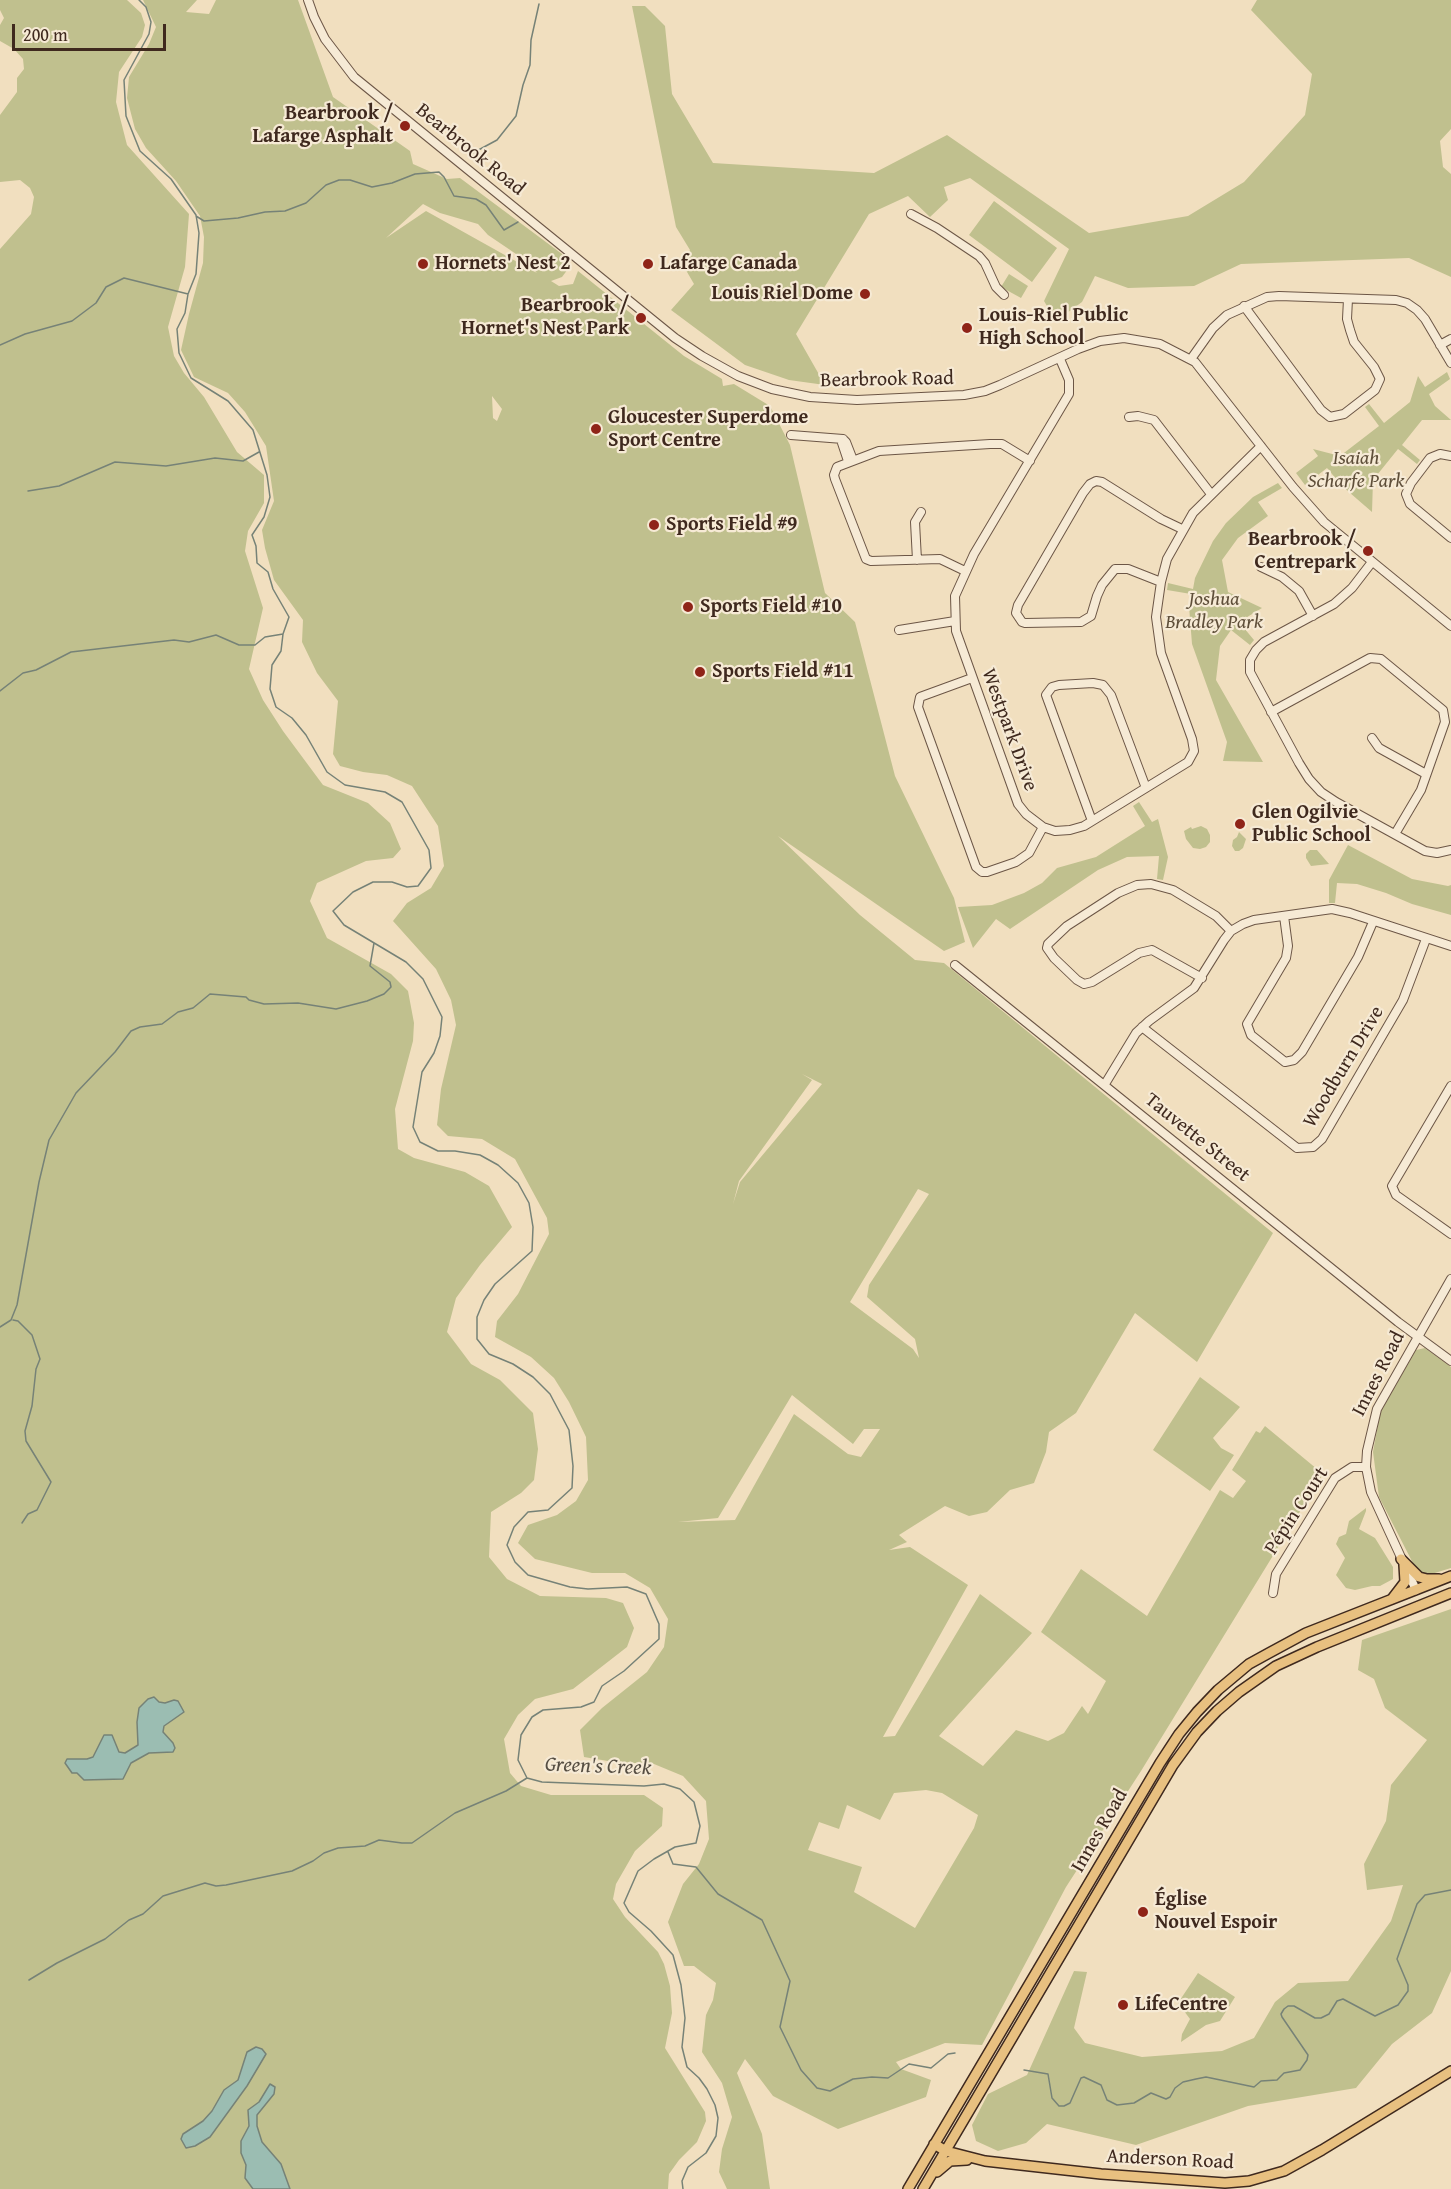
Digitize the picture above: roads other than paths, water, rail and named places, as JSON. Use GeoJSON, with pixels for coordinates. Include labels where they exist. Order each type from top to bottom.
{"type":"FeatureCollection","features":[{"type":"Feature","properties":{"kind":"main road"},"geometry":{"type":"LineString","coordinates":[[1403,1562],[1419,1576],[1427,1579],[1449,1577]]}},
{"type":"Feature","properties":{"kind":"main road"},"geometry":{"type":"LineString","coordinates":[[1390,1600],[1405,1582],[1403,1562]]}},
{"type":"Feature","properties":{"kind":"main road"},"geometry":{"type":"LineString","coordinates":[[1416,1590],[1449,1577]]}},
{"type":"Feature","properties":{"kind":"main road","name":"Innes Road"},"geometry":{"type":"LineString","coordinates":[[908,2189],[1151,1779],[1179,1734],[1197,1712],[1218,1690],[1249,1664],[1306,1633],[1416,1590],[1423,1604],[1317,1647],[1262,1675],[1217,1711],[1184,1748],[1160,1785],[923,2189]]}},
{"type":"Feature","properties":{"kind":"main road"},"geometry":{"type":"LineString","coordinates":[[1423,1604],[1451,1593]]}},
{"type":"Feature","properties":{"kind":"main road"},"geometry":{"type":"LineString","coordinates":[[1151,1779],[1160,1785]]}},
{"type":"Feature","properties":{"kind":"main road"},"geometry":{"type":"LineString","coordinates":[[1055,1942],[1065,1946]]}},
{"type":"Feature","properties":{"kind":"main road","name":"Anderson Road"},"geometry":{"type":"LineString","coordinates":[[934,2144],[946,2151],[975,2159],[1101,2174],[1225,2183],[1249,2181],[1284,2171],[1451,2072]]}},
{"type":"Feature","properties":{"kind":"main road"},"geometry":{"type":"LineString","coordinates":[[958,2130],[959,2147],[975,2159]]}},
{"type":"Feature","properties":{"kind":"main road"},"geometry":{"type":"LineString","coordinates":[[930,2178],[950,2161],[975,2159]]}},
{"type":"Feature","properties":{"kind":"street","name":"Bearbrook Road"},"geometry":{"type":"LineString","coordinates":[[308,0],[325,39],[354,77],[675,338],[702,357],[738,376],[772,389],[810,397],[857,400],[964,395],[985,391],[1095,343],[1124,339],[1160,344],[1191,359],[1208,376],[1315,514],[1451,626]]}},
{"type":"Feature","properties":{"kind":"street"},"geometry":{"type":"LineString","coordinates":[[911,214],[979,256],[985,263],[996,288],[1004,295]]}},
{"type":"Feature","properties":{"kind":"street"},"geometry":{"type":"LineString","coordinates":[[1191,359],[1213,328],[1227,315],[1267,297],[1396,300],[1407,303],[1425,319],[1451,363]]}},
{"type":"Feature","properties":{"kind":"street"},"geometry":{"type":"LineString","coordinates":[[1244,306],[1321,410],[1330,417],[1344,414],[1375,390],[1380,379],[1374,367],[1354,342],[1347,319],[1348,299]]}},
{"type":"Feature","properties":{"kind":"street"},"geometry":{"type":"LineString","coordinates":[[1440,345],[1451,339]]}},
{"type":"Feature","properties":{"kind":"street","name":"Westpark Drive"},"geometry":{"type":"LineString","coordinates":[[1043,827],[1026,814],[1018,804],[956,631],[955,596],[965,571],[1069,394],[1069,380],[1060,359]]}},
{"type":"Feature","properties":{"kind":"street"},"geometry":{"type":"LineString","coordinates":[[1129,417],[1138,416],[1154,420],[1211,494]]}},
{"type":"Feature","properties":{"kind":"street"},"geometry":{"type":"LineString","coordinates":[[791,435],[843,439],[842,443],[851,461]]}},
{"type":"Feature","properties":{"kind":"street"},"geometry":{"type":"LineString","coordinates":[[965,571],[940,559],[871,561],[866,559],[834,475],[837,467],[879,451],[990,444],[1002,444],[1030,461]]}},
{"type":"Feature","properties":{"kind":"street"},"geometry":{"type":"LineString","coordinates":[[972,678],[920,697],[918,707],[976,867],[987,873],[1016,862],[1029,853],[1043,827],[1055,831],[1070,831],[1092,821],[1188,762],[1194,751],[1192,739],[1161,653],[1156,617],[1161,582],[1167,559],[1192,513],[1261,446]]}},
{"type":"Feature","properties":{"kind":"street"},"geometry":{"type":"LineString","coordinates":[[1451,456],[1440,454],[1430,458],[1411,483],[1406,494],[1410,504],[1451,538]]}},
{"type":"Feature","properties":{"kind":"street"},"geometry":{"type":"LineString","coordinates":[[1161,582],[1128,569],[1115,569],[1096,596],[1091,616],[1081,622],[1025,623],[1016,613],[1018,605],[1090,484],[1096,481],[1102,482],[1161,519],[1182,529]]}},
{"type":"Feature","properties":{"kind":"street"},"geometry":{"type":"LineString","coordinates":[[917,560],[915,522],[921,512]]}},
{"type":"Feature","properties":{"kind":"street"},"geometry":{"type":"LineString","coordinates":[[1372,562],[1343,596],[1313,616],[1264,642],[1250,660],[1250,672],[1299,763],[1315,786],[1336,802],[1425,851],[1437,853],[1451,850]]}},
{"type":"Feature","properties":{"kind":"street"},"geometry":{"type":"LineString","coordinates":[[1261,567],[1282,578],[1299,591],[1313,616]]}},
{"type":"Feature","properties":{"kind":"street"},"geometry":{"type":"LineString","coordinates":[[899,630],[955,621]]}},
{"type":"Feature","properties":{"kind":"street"},"geometry":{"type":"LineString","coordinates":[[1271,712],[1370,658],[1381,659],[1443,710],[1445,722],[1421,790],[1395,834]]}},
{"type":"Feature","properties":{"kind":"street"},"geometry":{"type":"LineString","coordinates":[[1092,821],[1046,695],[1052,687],[1092,683],[1103,685],[1111,695],[1146,788]]}},
{"type":"Feature","properties":{"kind":"street"},"geometry":{"type":"LineString","coordinates":[[1372,738],[1379,748],[1393,758],[1426,774]]}},
{"type":"Feature","properties":{"kind":"street"},"geometry":{"type":"LineString","coordinates":[[1202,978],[1152,950],[1139,953],[1092,982],[1084,984],[1054,958],[1047,948],[1048,944],[1067,926],[1118,893],[1137,885],[1151,884],[1173,890],[1216,916],[1231,931]]}},
{"type":"Feature","properties":{"kind":"street"},"geometry":{"type":"LineString","coordinates":[[1105,1084],[1136,1033],[1194,988],[1231,931],[1254,920],[1332,909],[1451,946]]}},
{"type":"Feature","properties":{"kind":"street"},"geometry":{"type":"LineString","coordinates":[[1284,916],[1288,946],[1286,958],[1247,1024],[1251,1035],[1285,1062],[1294,1060],[1302,1052],[1358,957],[1373,922]]}},
{"type":"Feature","properties":{"kind":"street","name":"Woodburn Drive"},"geometry":{"type":"LineString","coordinates":[[1142,1027],[1297,1148],[1313,1147],[1322,1139],[1403,1000],[1426,939]]}},
{"type":"Feature","properties":{"kind":"street","name":"Tauvette Street"},"geometry":{"type":"LineString","coordinates":[[955,965],[1418,1337],[1451,1361]]}},
{"type":"Feature","properties":{"kind":"street"},"geometry":{"type":"LineString","coordinates":[[1451,1086],[1392,1186],[1396,1195],[1451,1234]]}},
{"type":"Feature","properties":{"kind":"street","name":"Innes Road"},"geometry":{"type":"LineString","coordinates":[[1416,1590],[1371,1492],[1366,1467],[1369,1436],[1377,1409],[1451,1278]]}},
{"type":"Feature","properties":{"kind":"street","name":"Pépin Court"},"geometry":{"type":"LineString","coordinates":[[1273,1593],[1276,1574],[1335,1478],[1352,1467],[1366,1467]]}},
{"type":"Feature","properties":{"kind":"water"},"geometry":{"type":"Polygon","coordinates":[[[154,1697],[159,1702],[165,1703],[178,1701],[184,1712],[164,1726],[163,1732],[175,1748],[173,1752],[149,1753],[131,1763],[123,1779],[84,1780],[77,1773],[72,1773],[65,1763],[67,1759],[93,1757],[104,1735],[112,1735],[119,1752],[125,1753],[138,1745],[139,1708],[148,1699],[154,1697]]]}},
{"type":"Feature","properties":{"kind":"water"},"geometry":{"type":"Polygon","coordinates":[[[256,2047],[262,2049],[266,2054],[247,2086],[210,2137],[195,2146],[186,2148],[181,2139],[183,2134],[203,2121],[212,2111],[224,2090],[238,2080],[247,2052],[256,2047]]]}},
{"type":"Feature","properties":{"kind":"water"},"geometry":{"type":"Polygon","coordinates":[[[270,2084],[275,2087],[274,2094],[257,2115],[257,2126],[262,2142],[281,2164],[290,2189],[253,2189],[245,2178],[246,2165],[241,2153],[241,2141],[249,2126],[248,2110],[259,2102],[270,2084]]]}},
{"type":"Feature","properties":{"kind":"waterway","name":"Green's Creek"},"geometry":{"type":"LineString","coordinates":[[139,0],[146,7],[151,22],[149,34],[124,80],[126,116],[140,151],[171,179],[196,215],[199,233],[196,274],[188,294],[185,313],[177,329],[179,353],[191,378],[228,401],[253,430],[267,475],[270,497],[264,517],[252,535],[256,546],[257,563],[268,572],[273,589],[289,617],[283,634],[281,651],[272,665],[270,689],[276,707],[292,718],[306,735],[327,772],[345,785],[385,792],[402,802],[429,850],[431,868],[418,886],[407,887],[392,882],[373,882],[353,892],[333,911],[344,925],[406,962],[423,979],[442,1017],[440,1036],[434,1053],[422,1072],[413,1127],[420,1142],[438,1151],[480,1155],[498,1165],[518,1183],[529,1203],[533,1227],[532,1251],[495,1284],[484,1300],[477,1317],[477,1339],[489,1354],[513,1364],[533,1377],[550,1394],[569,1430],[573,1466],[572,1488],[548,1510],[528,1512],[514,1527],[507,1545],[515,1562],[528,1575],[570,1587],[588,1589],[627,1587],[646,1594],[659,1624],[659,1639],[624,1671],[602,1686],[594,1702],[581,1707],[543,1710],[532,1717],[521,1735],[518,1760],[527,1778],[542,1782],[644,1786],[664,1784],[680,1789],[694,1802],[700,1826],[696,1843],[675,1847],[638,1871],[624,1903],[629,1912],[673,1955],[681,1985],[685,2018],[682,2047],[687,2067],[707,2089],[715,2105],[718,2118],[716,2136],[706,2153],[688,2167],[682,2181],[683,2189]]}},
{"type":"Feature","properties":{"kind":"waterway"},"geometry":{"type":"LineString","coordinates":[[471,154],[497,140],[516,116],[530,65],[531,40],[539,4]]}},
{"type":"Feature","properties":{"kind":"waterway"},"geometry":{"type":"LineString","coordinates":[[196,216],[204,221],[285,211],[306,203],[326,185],[339,180],[350,180],[372,187],[392,183],[415,174],[439,172],[454,196],[476,199],[486,205],[504,230],[518,222]]}},
{"type":"Feature","properties":{"kind":"waterway"},"geometry":{"type":"LineString","coordinates":[[0,345],[25,334],[72,321],[96,303],[106,287],[124,278],[188,294]]}},
{"type":"Feature","properties":{"kind":"waterway"},"geometry":{"type":"LineString","coordinates":[[28,491],[59,486],[115,462],[166,466],[215,458],[243,461],[259,452]]}},
{"type":"Feature","properties":{"kind":"waterway"},"geometry":{"type":"LineString","coordinates":[[0,691],[23,673],[36,670],[71,652],[174,640],[189,642],[216,635],[239,645],[255,645],[265,637],[283,634]]}},
{"type":"Feature","properties":{"kind":"waterway"},"geometry":{"type":"LineString","coordinates":[[0,1327],[11,1320],[17,1305],[39,1182],[49,1140],[76,1093],[115,1052],[131,1031],[140,1027],[162,1024],[178,1012],[193,1008],[210,994],[246,997],[264,1004],[298,1003],[336,1009],[367,1001],[384,994],[391,987],[390,982],[370,966],[374,943]]}},
{"type":"Feature","properties":{"kind":"waterway"},"geometry":{"type":"LineString","coordinates":[[13,1320],[18,1321],[32,1335],[40,1359],[36,1369],[32,1406],[25,1431],[26,1441],[51,1482],[37,1510],[28,1514],[22,1523]]}},
{"type":"Feature","properties":{"kind":"waterway"},"geometry":{"type":"LineString","coordinates":[[29,1980],[105,1939],[129,1920],[143,1914],[163,1896],[205,1883],[216,1886],[226,1885],[292,1871],[338,1848],[365,1846],[379,1840],[412,1843],[455,1813],[506,1791],[527,1778]]}},
{"type":"Feature","properties":{"kind":"waterway"},"geometry":{"type":"LineString","coordinates":[[668,1852],[673,1864],[696,1867],[718,1894],[762,1920],[790,1981],[780,2027],[801,2070],[817,2088],[830,2091],[853,2079],[888,2078],[909,2064],[931,2068],[948,2054],[955,2053]]}},
{"type":"Feature","properties":{"kind":"waterway"},"geometry":{"type":"LineString","coordinates":[[1024,2070],[1048,2074],[1052,2098],[1059,2106],[1070,2103],[1081,2078],[1084,2077],[1101,2085],[1107,2100],[1117,2105],[1134,2103],[1151,2093],[1166,2099],[1183,2082],[1206,2077],[1254,2087],[1261,2081],[1277,2080],[1284,2073],[1300,2070],[1308,2055],[1282,2017],[1284,2009],[1294,2006],[1315,2018],[1321,2018],[1329,2014],[1337,2001],[1343,1999],[1375,2016],[1398,2005],[1408,1991],[1408,1985],[1397,1959],[1417,1904],[1425,1895],[1451,1890]]}},
{"type":"Feature","properties":{"kind":"place","name":"Bearbrook / Lafarge Asphalt"},"geometry":{"type":"Point","coordinates":[405,126]}},
{"type":"Feature","properties":{"kind":"place","name":"Hornets' Nest 2"},"geometry":{"type":"Point","coordinates":[423,264]}},
{"type":"Feature","properties":{"kind":"place","name":"Lafarge Canada"},"geometry":{"type":"Point","coordinates":[648,264]}},
{"type":"Feature","properties":{"kind":"place","name":"Louis Riel Dome"},"geometry":{"type":"Point","coordinates":[865,294]}},
{"type":"Feature","properties":{"kind":"place","name":"Bearbrook / Hornet's Nest Park"},"geometry":{"type":"Point","coordinates":[641,318]}},
{"type":"Feature","properties":{"kind":"place","name":"Louis-Riel Public High School"},"geometry":{"type":"Point","coordinates":[967,328]}},
{"type":"Feature","properties":{"kind":"place","name":"Gloucester Superdome Sport Centre"},"geometry":{"type":"Point","coordinates":[596,429]}},
{"type":"Feature","properties":{"kind":"place","name":"Sports Field #9"},"geometry":{"type":"Point","coordinates":[654,525]}},
{"type":"Feature","properties":{"kind":"place","name":"Bearbrook / Centrepark"},"geometry":{"type":"Point","coordinates":[1368,551]}},
{"type":"Feature","properties":{"kind":"place","name":"Sports Field #10"},"geometry":{"type":"Point","coordinates":[688,607]}},
{"type":"Feature","properties":{"kind":"place","name":"Sports Field #11"},"geometry":{"type":"Point","coordinates":[700,672]}},
{"type":"Feature","properties":{"kind":"place","name":"Glen Ogilvie Public School"},"geometry":{"type":"Point","coordinates":[1240,824]}},
{"type":"Feature","properties":{"kind":"place","name":"Église Nouvel Espoir"},"geometry":{"type":"Point","coordinates":[1143,1912]}},
{"type":"Feature","properties":{"kind":"place","name":"LifeCentre"},"geometry":{"type":"Point","coordinates":[1123,2005]}},
{"type":"Feature","properties":{"kind":"park label","name":"Isaiah Scharfe Park"},"geometry":{"type":"Point","coordinates":[1356,470]}},
{"type":"Feature","properties":{"kind":"park label","name":"Joshua Bradley Park"},"geometry":{"type":"Point","coordinates":[1214,612]}}]}
